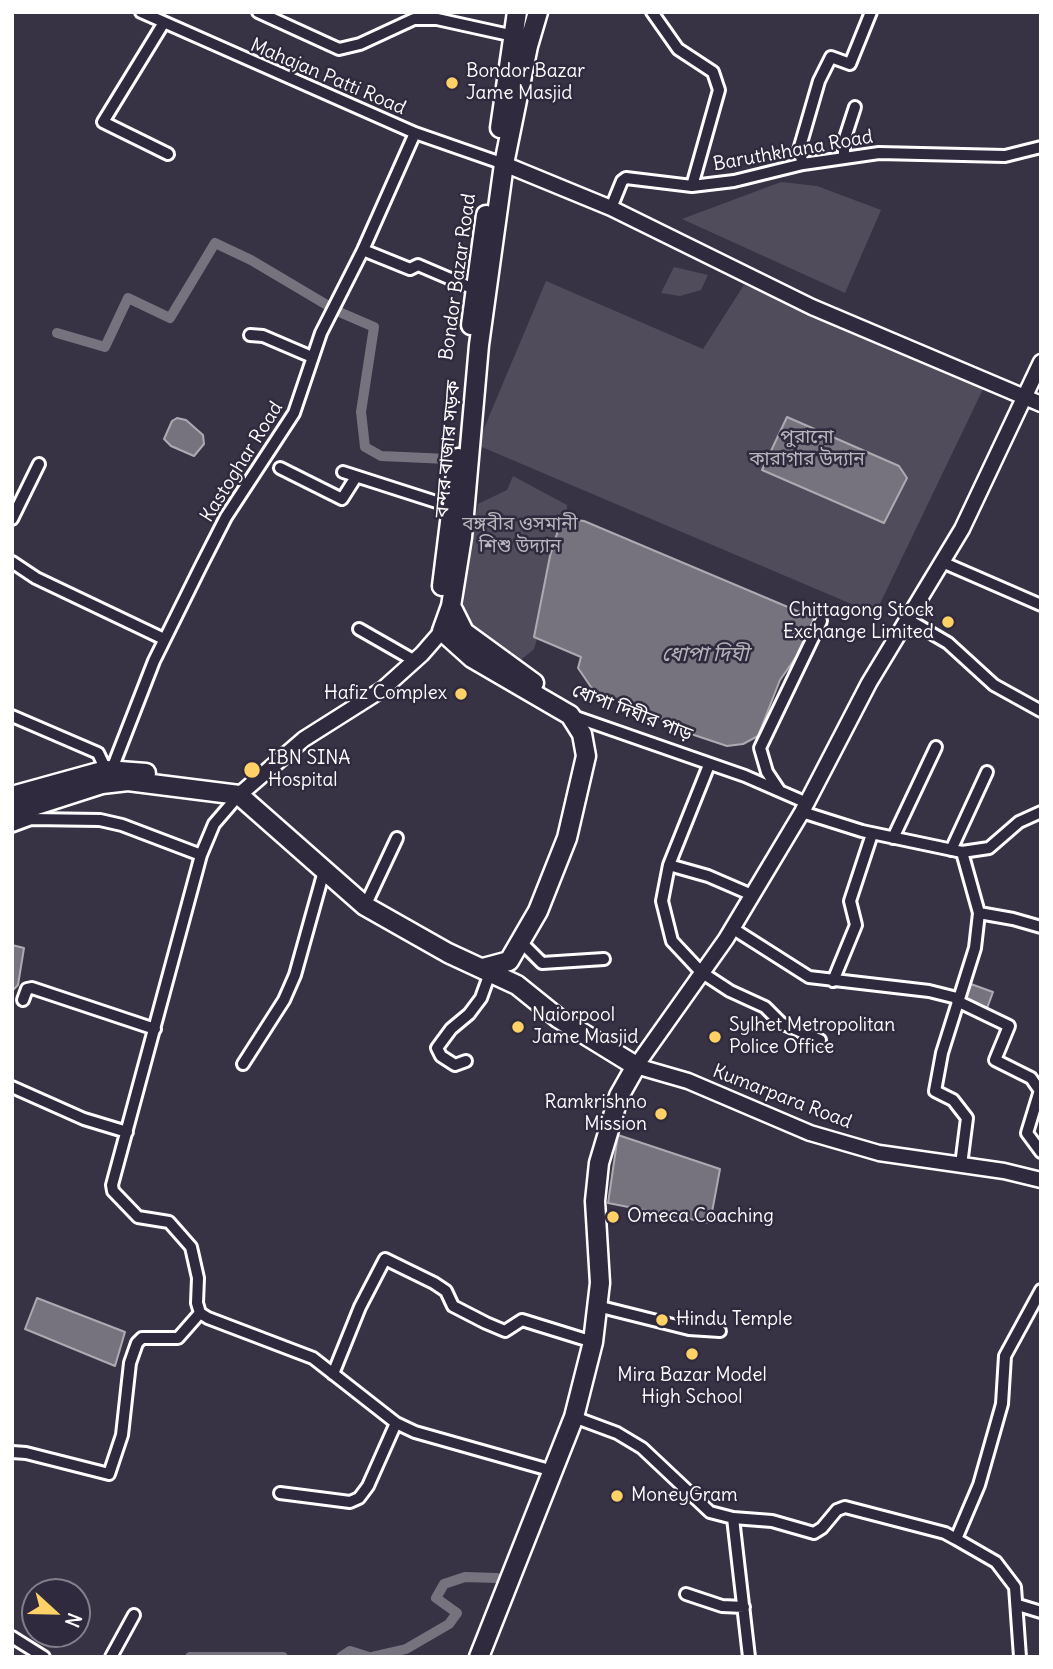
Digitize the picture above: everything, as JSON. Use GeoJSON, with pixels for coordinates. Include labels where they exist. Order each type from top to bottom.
{"type":"FeatureCollection","features":[{"type":"Feature","properties":{"kind":"highway","name":"Bondor Bazar Road"},"geometry":{"type":"LineString","coordinates":[[454,638],[439,611],[474,289],[499,162],[517,12]]}},
{"type":"Feature","properties":{"kind":"highway","name":"বন্দর বাজার সড়ক"},"geometry":{"type":"LineString","coordinates":[[454,638],[451,607],[466,502],[479,345],[499,162],[538,12]]}},
{"type":"Feature","properties":{"kind":"highway","name":"ধোপা দিঘীর পাড়"},"geometry":{"type":"LineString","coordinates":[[454,638],[531,695],[570,715]]}},
{"type":"Feature","properties":{"kind":"highway"},"geometry":{"type":"LineString","coordinates":[[487,971],[509,961],[522,942],[538,911],[567,838],[586,756],[582,734],[570,715]]}},
{"type":"Feature","properties":{"kind":"highway"},"geometry":{"type":"LineString","coordinates":[[12,796],[109,769],[186,781],[239,795],[365,906],[448,953],[517,985],[558,1018],[635,1066],[619,1096],[599,1163],[595,1201],[600,1283],[593,1342],[574,1417],[479,1657]]}},
{"type":"Feature","properties":{"kind":"highway"},"geometry":{"type":"LineString","coordinates":[[12,813],[102,784],[128,781],[197,792],[217,791]]}},
{"type":"Feature","properties":{"kind":"highway"},"geometry":{"type":"LineString","coordinates":[[509,961],[517,985]]}},
{"type":"Feature","properties":{"kind":"main road"},"geometry":{"type":"LineString","coordinates":[[499,162],[611,208],[812,307],[1041,404]]}},
{"type":"Feature","properties":{"kind":"main road"},"geometry":{"type":"LineString","coordinates":[[635,1066],[732,928],[805,808],[869,683],[979,496],[1041,362]]}},
{"type":"Feature","properties":{"kind":"main road"},"geometry":{"type":"LineString","coordinates":[[428,647],[454,638]]}},
{"type":"Feature","properties":{"kind":"main road","name":"বন্দর বাজার সড়ক"},"geometry":{"type":"LineString","coordinates":[[239,795],[304,739],[383,689],[428,647],[454,638]]}},
{"type":"Feature","properties":{"kind":"main road","name":"Kumarpara Road"},"geometry":{"type":"LineString","coordinates":[[635,1066],[688,1081],[810,1133],[879,1153],[1041,1180]]}},
{"type":"Feature","properties":{"kind":"street","name":"Mahajan Patti Road"},"geometry":{"type":"LineString","coordinates":[[141,12],[415,133],[499,162]]}},
{"type":"Feature","properties":{"kind":"street"},"geometry":{"type":"LineString","coordinates":[[258,12],[339,48],[360,44],[414,19],[437,19],[514,36]]}},
{"type":"Feature","properties":{"kind":"street"},"geometry":{"type":"LineString","coordinates":[[652,12],[678,49],[713,72],[719,90],[692,186]]}},
{"type":"Feature","properties":{"kind":"street"},"geometry":{"type":"LineString","coordinates":[[803,164],[799,150],[819,81],[831,57],[850,64],[871,12]]}},
{"type":"Feature","properties":{"kind":"street"},"geometry":{"type":"LineString","coordinates":[[163,24],[103,122],[168,154]]}},
{"type":"Feature","properties":{"kind":"street"},"geometry":{"type":"LineString","coordinates":[[844,158],[844,141],[855,107]]}},
{"type":"Feature","properties":{"kind":"street","name":"Kastoghar Road"},"geometry":{"type":"LineString","coordinates":[[109,769],[164,639],[226,517],[286,430],[300,397],[312,357],[415,133]]}},
{"type":"Feature","properties":{"kind":"street","name":"Baruthkhana Road"},"geometry":{"type":"LineString","coordinates":[[611,208],[622,181],[626,178],[692,186],[734,181],[803,164],[879,153],[1005,156],[1041,147]]}},
{"type":"Feature","properties":{"kind":"street"},"geometry":{"type":"LineString","coordinates":[[363,250],[410,269],[418,265],[474,289]]}},
{"type":"Feature","properties":{"kind":"street"},"geometry":{"type":"LineString","coordinates":[[250,335],[263,336],[312,357]]}},
{"type":"Feature","properties":{"kind":"street"},"geometry":{"type":"LineString","coordinates":[[12,519],[39,464]]}},
{"type":"Feature","properties":{"kind":"street"},"geometry":{"type":"LineString","coordinates":[[280,468],[342,499],[356,477]]}},
{"type":"Feature","properties":{"kind":"street"},"geometry":{"type":"LineString","coordinates":[[343,472],[452,507]]}},
{"type":"Feature","properties":{"kind":"street"},"geometry":{"type":"LineString","coordinates":[[12,562],[36,578],[164,639]]}},
{"type":"Feature","properties":{"kind":"street"},"geometry":{"type":"LineString","coordinates":[[942,562],[1028,596],[1041,605]]}},
{"type":"Feature","properties":{"kind":"street"},"geometry":{"type":"LineString","coordinates":[[906,619],[948,643],[994,685],[1041,711]]}},
{"type":"Feature","properties":{"kind":"street"},"geometry":{"type":"LineString","coordinates":[[779,790],[767,772],[760,748],[821,621]]}},
{"type":"Feature","properties":{"kind":"street"},"geometry":{"type":"LineString","coordinates":[[359,629],[415,661]]}},
{"type":"Feature","properties":{"kind":"street","name":"ধোপা দিঘীর পাড়"},"geometry":{"type":"LineString","coordinates":[[570,715],[779,790],[805,808],[872,834],[956,851]]}},
{"type":"Feature","properties":{"kind":"street"},"geometry":{"type":"LineString","coordinates":[[12,716],[98,753],[109,769]]}},
{"type":"Feature","properties":{"kind":"street"},"geometry":{"type":"LineString","coordinates":[[893,838],[936,747]]}},
{"type":"Feature","properties":{"kind":"street"},"geometry":{"type":"LineString","coordinates":[[709,765],[669,865],[662,901],[667,929],[672,941],[701,972],[765,1007],[781,1023],[820,1040]]}},
{"type":"Feature","properties":{"kind":"street"},"geometry":{"type":"LineString","coordinates":[[961,1165],[967,1118],[953,1100],[935,1091],[957,1000],[975,948],[979,913],[956,851],[987,772]]}},
{"type":"Feature","properties":{"kind":"street"},"geometry":{"type":"LineString","coordinates":[[200,1313],[197,1303],[198,1278],[191,1247],[169,1222],[138,1217],[113,1191],[112,1185],[201,855],[214,824],[239,795]]}},
{"type":"Feature","properties":{"kind":"street"},"geometry":{"type":"LineString","coordinates":[[956,851],[989,848],[1019,822],[1039,814]]}},
{"type":"Feature","properties":{"kind":"street"},"geometry":{"type":"LineString","coordinates":[[12,825],[31,819],[100,820],[122,825],[201,855]]}},
{"type":"Feature","properties":{"kind":"street"},"geometry":{"type":"LineString","coordinates":[[833,981],[856,925],[850,901],[872,834]]}},
{"type":"Feature","properties":{"kind":"street"},"geometry":{"type":"LineString","coordinates":[[365,906],[397,838]]}},
{"type":"Feature","properties":{"kind":"street"},"geometry":{"type":"LineString","coordinates":[[669,865],[708,876],[752,895]]}},
{"type":"Feature","properties":{"kind":"street"},"geometry":{"type":"LineString","coordinates":[[243,1064],[284,1000],[295,975],[324,871]]}},
{"type":"Feature","properties":{"kind":"street"},"geometry":{"type":"LineString","coordinates":[[979,913],[1013,919],[1041,928]]}},
{"type":"Feature","properties":{"kind":"street"},"geometry":{"type":"LineString","coordinates":[[732,928],[809,977],[929,991],[957,1000],[1009,1026],[995,1060],[1031,1078],[1040,1089],[1027,1133],[1041,1152]]}},
{"type":"Feature","properties":{"kind":"street"},"geometry":{"type":"LineString","coordinates":[[522,942],[542,963],[604,959]]}},
{"type":"Feature","properties":{"kind":"street"},"geometry":{"type":"LineString","coordinates":[[466,1061],[454,1065],[441,1056],[437,1048],[481,998],[487,971]]}},
{"type":"Feature","properties":{"kind":"street"},"geometry":{"type":"LineString","coordinates":[[23,1000],[27,989],[32,988],[155,1029]]}},
{"type":"Feature","properties":{"kind":"street"},"geometry":{"type":"LineString","coordinates":[[12,1087],[84,1119],[127,1132]]}},
{"type":"Feature","properties":{"kind":"street"},"geometry":{"type":"LineString","coordinates":[[1041,1168],[1041,1180]]}},
{"type":"Feature","properties":{"kind":"street"},"geometry":{"type":"LineString","coordinates":[[333,1374],[360,1307],[385,1259],[446,1291],[453,1306],[505,1331],[516,1321],[522,1320],[593,1342]]}},
{"type":"Feature","properties":{"kind":"street"},"geometry":{"type":"LineString","coordinates":[[956,1539],[979,1485],[1002,1404],[1005,1356],[1041,1290]]}},
{"type":"Feature","properties":{"kind":"street"},"geometry":{"type":"LineString","coordinates":[[597,1307],[689,1329],[720,1331]]}},
{"type":"Feature","properties":{"kind":"street"},"geometry":{"type":"LineString","coordinates":[[200,1313],[313,1358],[396,1423],[415,1432],[553,1471]]}},
{"type":"Feature","properties":{"kind":"street"},"geometry":{"type":"LineString","coordinates":[[12,1452],[109,1474],[122,1435],[130,1363],[137,1343],[142,1338],[178,1338],[200,1313]]}},
{"type":"Feature","properties":{"kind":"street"},"geometry":{"type":"LineString","coordinates":[[574,1417],[617,1433],[642,1448],[710,1512],[733,1518],[772,1521],[814,1533],[822,1528],[837,1510],[845,1507],[945,1533],[996,1562],[1014,1587],[1018,1605],[1020,1657]]}},
{"type":"Feature","properties":{"kind":"street"},"geometry":{"type":"LineString","coordinates":[[280,1493],[350,1502],[359,1498],[368,1486],[396,1423]]}},
{"type":"Feature","properties":{"kind":"street"},"geometry":{"type":"LineString","coordinates":[[733,1518],[750,1657]]}},
{"type":"Feature","properties":{"kind":"street"},"geometry":{"type":"LineString","coordinates":[[686,1594],[722,1606],[744,1607]]}},
{"type":"Feature","properties":{"kind":"street"},"geometry":{"type":"LineString","coordinates":[[1018,1605],[1041,1612]]}},
{"type":"Feature","properties":{"kind":"street"},"geometry":{"type":"LineString","coordinates":[[111,1657],[134,1615]]}},
{"type":"Feature","properties":{"kind":"street"},"geometry":{"type":"LineString","coordinates":[[12,1637],[44,1657]]}},
{"type":"Feature","properties":{"kind":"green space"},"geometry":{"type":"Polygon","coordinates":[[[781,182],[817,186],[881,210],[845,293],[682,219],[781,182]]]}},
{"type":"Feature","properties":{"kind":"green space"},"geometry":{"type":"Polygon","coordinates":[[[674,267],[708,275],[701,290],[680,296],[661,293],[674,267]]]}},
{"type":"Feature","properties":{"kind":"green space","name":"পুরানো কারাগার উদ্যান"},"geometry":{"type":"Polygon","coordinates":[[[546,281],[703,349],[744,285],[984,387],[875,614],[477,445],[546,281]]]}},
{"type":"Feature","properties":{"kind":"green space","name":"বঙ্গবীর ওসমানী শিশু উদ্যান"},"geometry":{"type":"Polygon","coordinates":[[[513,476],[567,505],[566,542],[534,649],[516,664],[463,621],[466,564],[478,504],[507,490],[513,476]]]}},
{"type":"Feature","properties":{"kind":"water"},"geometry":{"type":"Polygon","coordinates":[[[787,417],[899,466],[907,478],[884,523],[762,470],[787,417]]]}},
{"type":"Feature","properties":{"kind":"water"},"geometry":{"type":"Polygon","coordinates":[[[177,418],[186,420],[203,435],[204,444],[194,456],[171,446],[164,439],[172,421],[177,418]]]}},
{"type":"Feature","properties":{"kind":"water","name":"ধোপা দিঘী"},"geometry":{"type":"Polygon","coordinates":[[[562,518],[584,521],[821,621],[780,680],[758,736],[743,744],[727,746],[694,735],[637,707],[595,693],[578,668],[581,657],[534,637],[550,556],[562,518]]]}},
{"type":"Feature","properties":{"kind":"water"},"geometry":{"type":"Polygon","coordinates":[[[12,945],[24,948],[18,985],[12,991],[12,945]]]}},
{"type":"Feature","properties":{"kind":"water"},"geometry":{"type":"Polygon","coordinates":[[[968,983],[993,992],[986,1011],[962,1000],[968,983]]]}},
{"type":"Feature","properties":{"kind":"water"},"geometry":{"type":"Polygon","coordinates":[[[618,1135],[720,1169],[710,1223],[608,1203],[618,1135]]]}},
{"type":"Feature","properties":{"kind":"water"},"geometry":{"type":"Polygon","coordinates":[[[37,1298],[125,1332],[115,1366],[25,1329],[37,1298]]]}},
{"type":"Feature","properties":{"kind":"waterway"},"geometry":{"type":"LineString","coordinates":[[57,333],[105,347],[128,298],[170,318],[215,243],[251,260],[337,311],[374,327],[361,412],[365,447],[381,456],[448,459]]}},
{"type":"Feature","properties":{"kind":"waterway"},"geometry":{"type":"LineString","coordinates":[[371,1657],[406,1649],[449,1624],[457,1613],[436,1598],[444,1584],[465,1577],[497,1578]]}},
{"type":"Feature","properties":{"kind":"waterway"},"geometry":{"type":"LineString","coordinates":[[341,1657],[350,1651],[369,1657]]}},
{"type":"Feature","properties":{"kind":"waterway"},"geometry":{"type":"LineString","coordinates":[[190,1657],[283,1657]]}},
{"type":"Feature","properties":{"kind":"place","name":"Bondor Bazar Jame Masjid"},"geometry":{"type":"Point","coordinates":[452,83]}},
{"type":"Feature","properties":{"kind":"place","name":"Chittagong Stock Exchange Limited"},"geometry":{"type":"Point","coordinates":[948,622]}},
{"type":"Feature","properties":{"kind":"place","name":"Hafiz Complex"},"geometry":{"type":"Point","coordinates":[461,694]}},
{"type":"Feature","properties":{"kind":"place","name":"IBN SINA Hospital"},"geometry":{"type":"Point","coordinates":[252,770]}},
{"type":"Feature","properties":{"kind":"place","name":"Naiorpool Jame Masjid"},"geometry":{"type":"Point","coordinates":[518,1027]}},
{"type":"Feature","properties":{"kind":"place","name":"Sylhet Metropolitan Police Office"},"geometry":{"type":"Point","coordinates":[715,1037]}},
{"type":"Feature","properties":{"kind":"place","name":"Ramkrishno Mission"},"geometry":{"type":"Point","coordinates":[661,1114]}},
{"type":"Feature","properties":{"kind":"place","name":"Omeca Coaching"},"geometry":{"type":"Point","coordinates":[613,1217]}},
{"type":"Feature","properties":{"kind":"place","name":"Hindu Temple"},"geometry":{"type":"Point","coordinates":[662,1320]}},
{"type":"Feature","properties":{"kind":"place","name":"Mira Bazar Model High School"},"geometry":{"type":"Point","coordinates":[692,1354]}},
{"type":"Feature","properties":{"kind":"place","name":"MoneyGram"},"geometry":{"type":"Point","coordinates":[617,1496]}}]}
